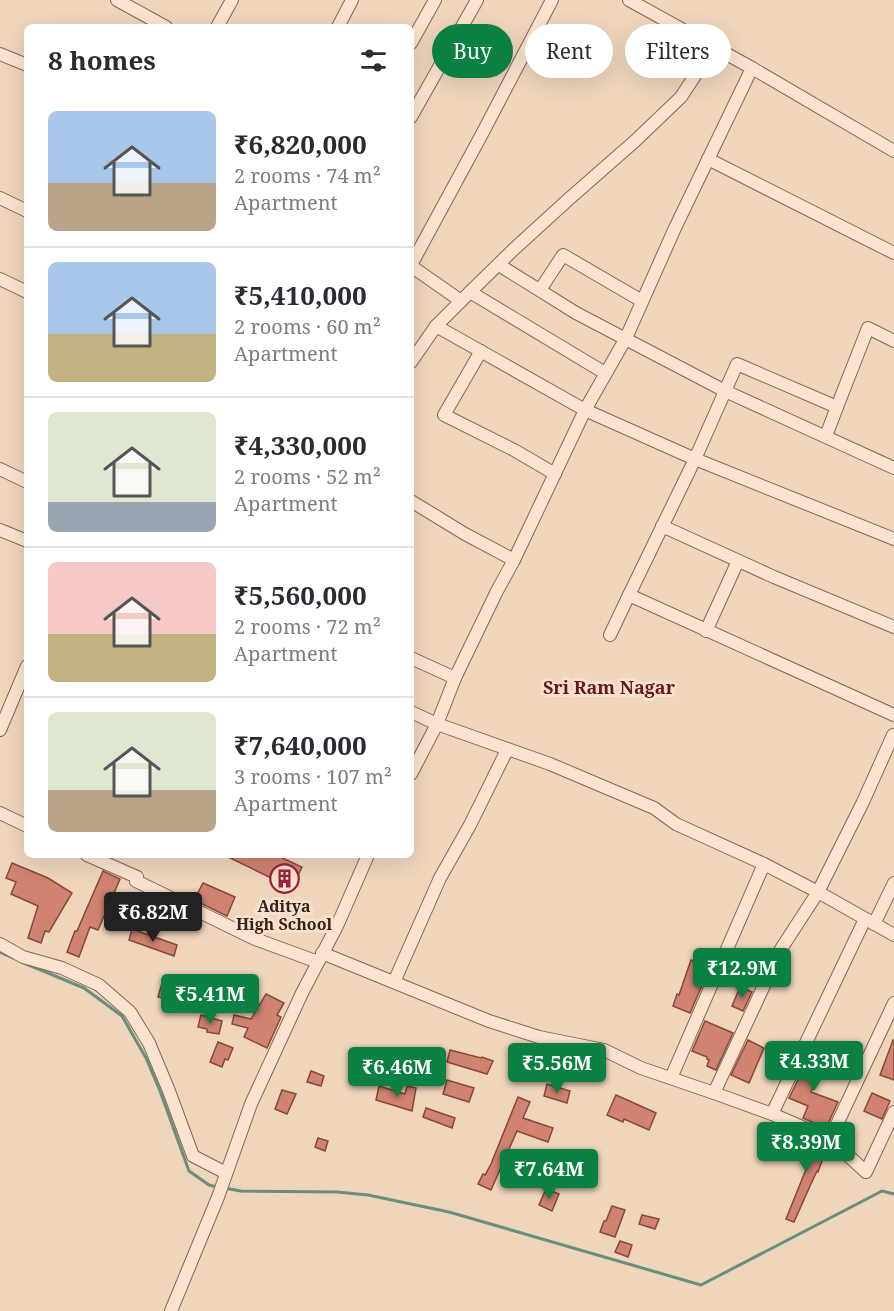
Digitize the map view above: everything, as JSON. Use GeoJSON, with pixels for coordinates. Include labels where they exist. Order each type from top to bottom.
{"type":"FeatureCollection","features":[{"type":"Feature","properties":{"kind":"street"},"geometry":{"type":"LineString","coordinates":[[117,0],[142,5],[163,24]]}},
{"type":"Feature","properties":{"kind":"street"},"geometry":{"type":"LineString","coordinates":[[219,24],[232,0]]}},
{"type":"Feature","properties":{"kind":"street"},"geometry":{"type":"LineString","coordinates":[[340,24],[352,0]]}},
{"type":"Feature","properties":{"kind":"street"},"geometry":{"type":"LineString","coordinates":[[414,38],[435,0]]}},
{"type":"Feature","properties":{"kind":"street"},"geometry":{"type":"LineString","coordinates":[[414,112],[477,0]]}},
{"type":"Feature","properties":{"kind":"street"},"geometry":{"type":"LineString","coordinates":[[414,260],[552,0]]}},
{"type":"Feature","properties":{"kind":"street"},"geometry":{"type":"LineString","coordinates":[[629,0],[673,24]]}},
{"type":"Feature","properties":{"kind":"street"},"geometry":{"type":"LineString","coordinates":[[0,54],[24,64]]}},
{"type":"Feature","properties":{"kind":"street"},"geometry":{"type":"LineString","coordinates":[[731,56],[894,151]]}},
{"type":"Feature","properties":{"kind":"street"},"geometry":{"type":"LineString","coordinates":[[414,768],[437,724],[455,678],[585,410],[626,338],[675,228],[752,68]]}},
{"type":"Feature","properties":{"kind":"street"},"geometry":{"type":"LineString","coordinates":[[414,358],[436,326],[513,249],[681,97],[693,78]]}},
{"type":"Feature","properties":{"kind":"street"},"geometry":{"type":"LineString","coordinates":[[708,159],[894,253]]}},
{"type":"Feature","properties":{"kind":"street"},"geometry":{"type":"LineString","coordinates":[[0,198],[24,210]]}},
{"type":"Feature","properties":{"kind":"street"},"geometry":{"type":"LineString","coordinates":[[540,290],[563,255],[642,301]]}},
{"type":"Feature","properties":{"kind":"street"},"geometry":{"type":"LineString","coordinates":[[499,265],[576,313],[725,391],[894,468]]}},
{"type":"Feature","properties":{"kind":"street"},"geometry":{"type":"LineString","coordinates":[[414,268],[605,373]]}},
{"type":"Feature","properties":{"kind":"street"},"geometry":{"type":"LineString","coordinates":[[0,279],[24,291]]}},
{"type":"Feature","properties":{"kind":"street"},"geometry":{"type":"LineString","coordinates":[[436,326],[585,410],[695,459],[894,539]]}},
{"type":"Feature","properties":{"kind":"street"},"geometry":{"type":"LineString","coordinates":[[826,436],[868,328],[894,341]]}},
{"type":"Feature","properties":{"kind":"street"},"geometry":{"type":"LineString","coordinates":[[481,351],[444,415],[514,450],[555,474]]}},
{"type":"Feature","properties":{"kind":"street"},"geometry":{"type":"LineString","coordinates":[[610,635],[695,459],[737,364],[837,407]]}},
{"type":"Feature","properties":{"kind":"street"},"geometry":{"type":"LineString","coordinates":[[0,469],[24,481]]}},
{"type":"Feature","properties":{"kind":"street"},"geometry":{"type":"LineString","coordinates":[[414,503],[514,560]]}},
{"type":"Feature","properties":{"kind":"street"},"geometry":{"type":"LineString","coordinates":[[662,526],[774,577],[894,627]]}},
{"type":"Feature","properties":{"kind":"street"},"geometry":{"type":"LineString","coordinates":[[0,530],[24,540]]}},
{"type":"Feature","properties":{"kind":"street"},"geometry":{"type":"LineString","coordinates":[[706,631],[738,561]]}},
{"type":"Feature","properties":{"kind":"street"},"geometry":{"type":"LineString","coordinates":[[629,595],[894,715]]}},
{"type":"Feature","properties":{"kind":"street"},"geometry":{"type":"LineString","coordinates":[[414,659],[455,678]]}},
{"type":"Feature","properties":{"kind":"street"},"geometry":{"type":"LineString","coordinates":[[0,730],[24,673]]}},
{"type":"Feature","properties":{"kind":"street"},"geometry":{"type":"LineString","coordinates":[[414,713],[437,724],[550,764],[654,808],[676,824],[819,892],[894,935]]}},
{"type":"Feature","properties":{"kind":"street"},"geometry":{"type":"LineString","coordinates":[[714,1093],[781,949],[819,892],[894,734]]}},
{"type":"Feature","properties":{"kind":"street"},"geometry":{"type":"LineString","coordinates":[[394,982],[440,878],[470,825],[507,750]]}},
{"type":"Feature","properties":{"kind":"street"},"geometry":{"type":"LineString","coordinates":[[0,813],[24,825]]}},
{"type":"Feature","properties":{"kind":"street"},"geometry":{"type":"LineString","coordinates":[[94,858],[137,877],[136,881],[255,939],[394,982],[489,1021],[539,1037],[604,1050],[642,1068],[772,1114],[830,1139],[866,1172],[894,1112]]}},
{"type":"Feature","properties":{"kind":"street"},"geometry":{"type":"LineString","coordinates":[[171,1311],[223,1183],[251,1104],[302,993],[337,926],[367,858]]}},
{"type":"Feature","properties":{"kind":"street"},"geometry":{"type":"LineString","coordinates":[[671,1078],[764,864]]}},
{"type":"Feature","properties":{"kind":"street"},"geometry":{"type":"LineString","coordinates":[[772,1114],[869,921],[894,883]]}},
{"type":"Feature","properties":{"kind":"street"},"geometry":{"type":"LineString","coordinates":[[0,944],[23,957],[62,968],[99,985],[130,1012],[153,1052],[192,1156],[223,1183]]}},
{"type":"Feature","properties":{"kind":"street"},"geometry":{"type":"LineString","coordinates":[[830,1139],[894,1003]]}},
{"type":"Feature","properties":{"kind":"building","name":"Aditya High School"},"geometry":{"type":"Polygon","coordinates":[[[230,858],[282,858],[302,867],[292,888],[230,858]]]}},
{"type":"Feature","properties":{"kind":"building"},"geometry":{"type":"Polygon","coordinates":[[[12,863],[48,878],[72,893],[49,932],[45,931],[41,943],[28,938],[38,906],[11,894],[16,882],[6,878],[12,863]]]}},
{"type":"Feature","properties":{"kind":"building"},"geometry":{"type":"Polygon","coordinates":[[[103,871],[120,879],[98,930],[90,927],[79,957],[67,952],[103,871]]]}},
{"type":"Feature","properties":{"kind":"building"},"geometry":{"type":"Polygon","coordinates":[[[203,883],[235,897],[227,916],[194,900],[203,883]]]}},
{"type":"Feature","properties":{"kind":"building"},"geometry":{"type":"Polygon","coordinates":[[[132,929],[177,945],[174,956],[129,940],[132,929]]]}},
{"type":"Feature","properties":{"kind":"building"},"geometry":{"type":"Polygon","coordinates":[[[691,960],[710,967],[690,1013],[673,1006],[691,960]]]}},
{"type":"Feature","properties":{"kind":"building"},"geometry":{"type":"Polygon","coordinates":[[[162,983],[185,992],[181,1003],[158,997],[162,983]]]}},
{"type":"Feature","properties":{"kind":"building"},"geometry":{"type":"Polygon","coordinates":[[[740,987],[752,992],[743,1011],[732,1006],[740,987]]]}},
{"type":"Feature","properties":{"kind":"building"},"geometry":{"type":"Polygon","coordinates":[[[266,994],[284,1003],[277,1015],[281,1017],[267,1048],[244,1037],[248,1028],[232,1024],[234,1015],[251,1019],[266,994]]]}},
{"type":"Feature","properties":{"kind":"building"},"geometry":{"type":"Polygon","coordinates":[[[201,1015],[222,1021],[219,1034],[207,1032],[207,1029],[198,1027],[201,1015]]]}},
{"type":"Feature","properties":{"kind":"building"},"geometry":{"type":"Polygon","coordinates":[[[705,1021],[733,1033],[716,1070],[707,1066],[709,1060],[707,1057],[692,1051],[705,1021]]]}},
{"type":"Feature","properties":{"kind":"building"},"geometry":{"type":"Polygon","coordinates":[[[748,1040],[764,1048],[749,1083],[731,1075],[748,1040]]]}},
{"type":"Feature","properties":{"kind":"building"},"geometry":{"type":"Polygon","coordinates":[[[894,1041],[894,1080],[880,1075],[894,1041]]]}},
{"type":"Feature","properties":{"kind":"building"},"geometry":{"type":"Polygon","coordinates":[[[218,1042],[233,1048],[222,1067],[210,1062],[218,1042]]]}},
{"type":"Feature","properties":{"kind":"building"},"geometry":{"type":"Polygon","coordinates":[[[772,1047],[791,1056],[786,1065],[767,1056],[772,1047]]]}},
{"type":"Feature","properties":{"kind":"building"},"geometry":{"type":"Polygon","coordinates":[[[813,1049],[828,1057],[811,1092],[838,1102],[826,1128],[803,1118],[808,1106],[789,1098],[813,1049]]]}},
{"type":"Feature","properties":{"kind":"building"},"geometry":{"type":"Polygon","coordinates":[[[450,1050],[493,1061],[487,1074],[447,1062],[450,1050]]]}},
{"type":"Feature","properties":{"kind":"building"},"geometry":{"type":"Polygon","coordinates":[[[311,1071],[324,1076],[321,1086],[307,1082],[311,1071]]]}},
{"type":"Feature","properties":{"kind":"building"},"geometry":{"type":"Polygon","coordinates":[[[447,1080],[474,1088],[469,1102],[443,1094],[447,1080]]]}},
{"type":"Feature","properties":{"kind":"building"},"geometry":{"type":"Polygon","coordinates":[[[547,1084],[570,1091],[567,1103],[544,1096],[547,1084]]]}},
{"type":"Feature","properties":{"kind":"building"},"geometry":{"type":"Polygon","coordinates":[[[379,1086],[405,1094],[407,1086],[416,1088],[412,1111],[376,1100],[379,1086]]]}},
{"type":"Feature","properties":{"kind":"building"},"geometry":{"type":"Polygon","coordinates":[[[282,1090],[296,1094],[287,1114],[275,1109],[282,1090]]]}},
{"type":"Feature","properties":{"kind":"building"},"geometry":{"type":"Polygon","coordinates":[[[872,1093],[890,1101],[882,1119],[864,1111],[872,1093]]]}},
{"type":"Feature","properties":{"kind":"building"},"geometry":{"type":"Polygon","coordinates":[[[616,1095],[656,1113],[649,1130],[624,1119],[623,1122],[607,1115],[616,1095]]]}},
{"type":"Feature","properties":{"kind":"building"},"geometry":{"type":"Polygon","coordinates":[[[518,1097],[530,1102],[523,1118],[553,1128],[548,1142],[517,1131],[491,1190],[478,1184],[491,1164],[518,1097]]]}},
{"type":"Feature","properties":{"kind":"building"},"geometry":{"type":"Polygon","coordinates":[[[426,1108],[455,1118],[452,1128],[423,1117],[426,1108]]]}},
{"type":"Feature","properties":{"kind":"building"},"geometry":{"type":"Polygon","coordinates":[[[797,1134],[823,1145],[822,1148],[826,1150],[794,1222],[786,1219],[813,1152],[793,1144],[797,1134]]]}},
{"type":"Feature","properties":{"kind":"building"},"geometry":{"type":"Polygon","coordinates":[[[318,1138],[328,1141],[325,1151],[315,1147],[318,1138]]]}},
{"type":"Feature","properties":{"kind":"building"},"geometry":{"type":"Polygon","coordinates":[[[546,1189],[559,1194],[552,1211],[539,1205],[546,1189]]]}},
{"type":"Feature","properties":{"kind":"building"},"geometry":{"type":"Polygon","coordinates":[[[612,1206],[625,1210],[615,1237],[600,1232],[612,1206]]]}},
{"type":"Feature","properties":{"kind":"building"},"geometry":{"type":"Polygon","coordinates":[[[642,1215],[659,1219],[655,1229],[639,1224],[642,1215]]]}},
{"type":"Feature","properties":{"kind":"building"},"geometry":{"type":"Polygon","coordinates":[[[620,1241],[632,1245],[628,1257],[615,1252],[620,1241]]]}},
{"type":"Feature","properties":{"kind":"waterway"},"geometry":{"type":"LineString","coordinates":[[0,952],[13,958]]}},
{"type":"Feature","properties":{"kind":"waterway"},"geometry":{"type":"LineString","coordinates":[[24,963],[84,988],[122,1016],[146,1058],[189,1171],[209,1185],[217,1187]]}},
{"type":"Feature","properties":{"kind":"waterway"},"geometry":{"type":"LineString","coordinates":[[224,1188],[241,1191],[337,1192],[368,1195],[449,1212],[701,1285],[882,1191],[894,1194]]}},
{"type":"Feature","properties":{"kind":"place","name":"Aditya High School"},"geometry":{"type":"Point","coordinates":[284,878]}},
{"type":"Feature","properties":{"kind":"district","name":"Sri Ram Nagar"},"geometry":{"type":"Point","coordinates":[609,688]}}]}
